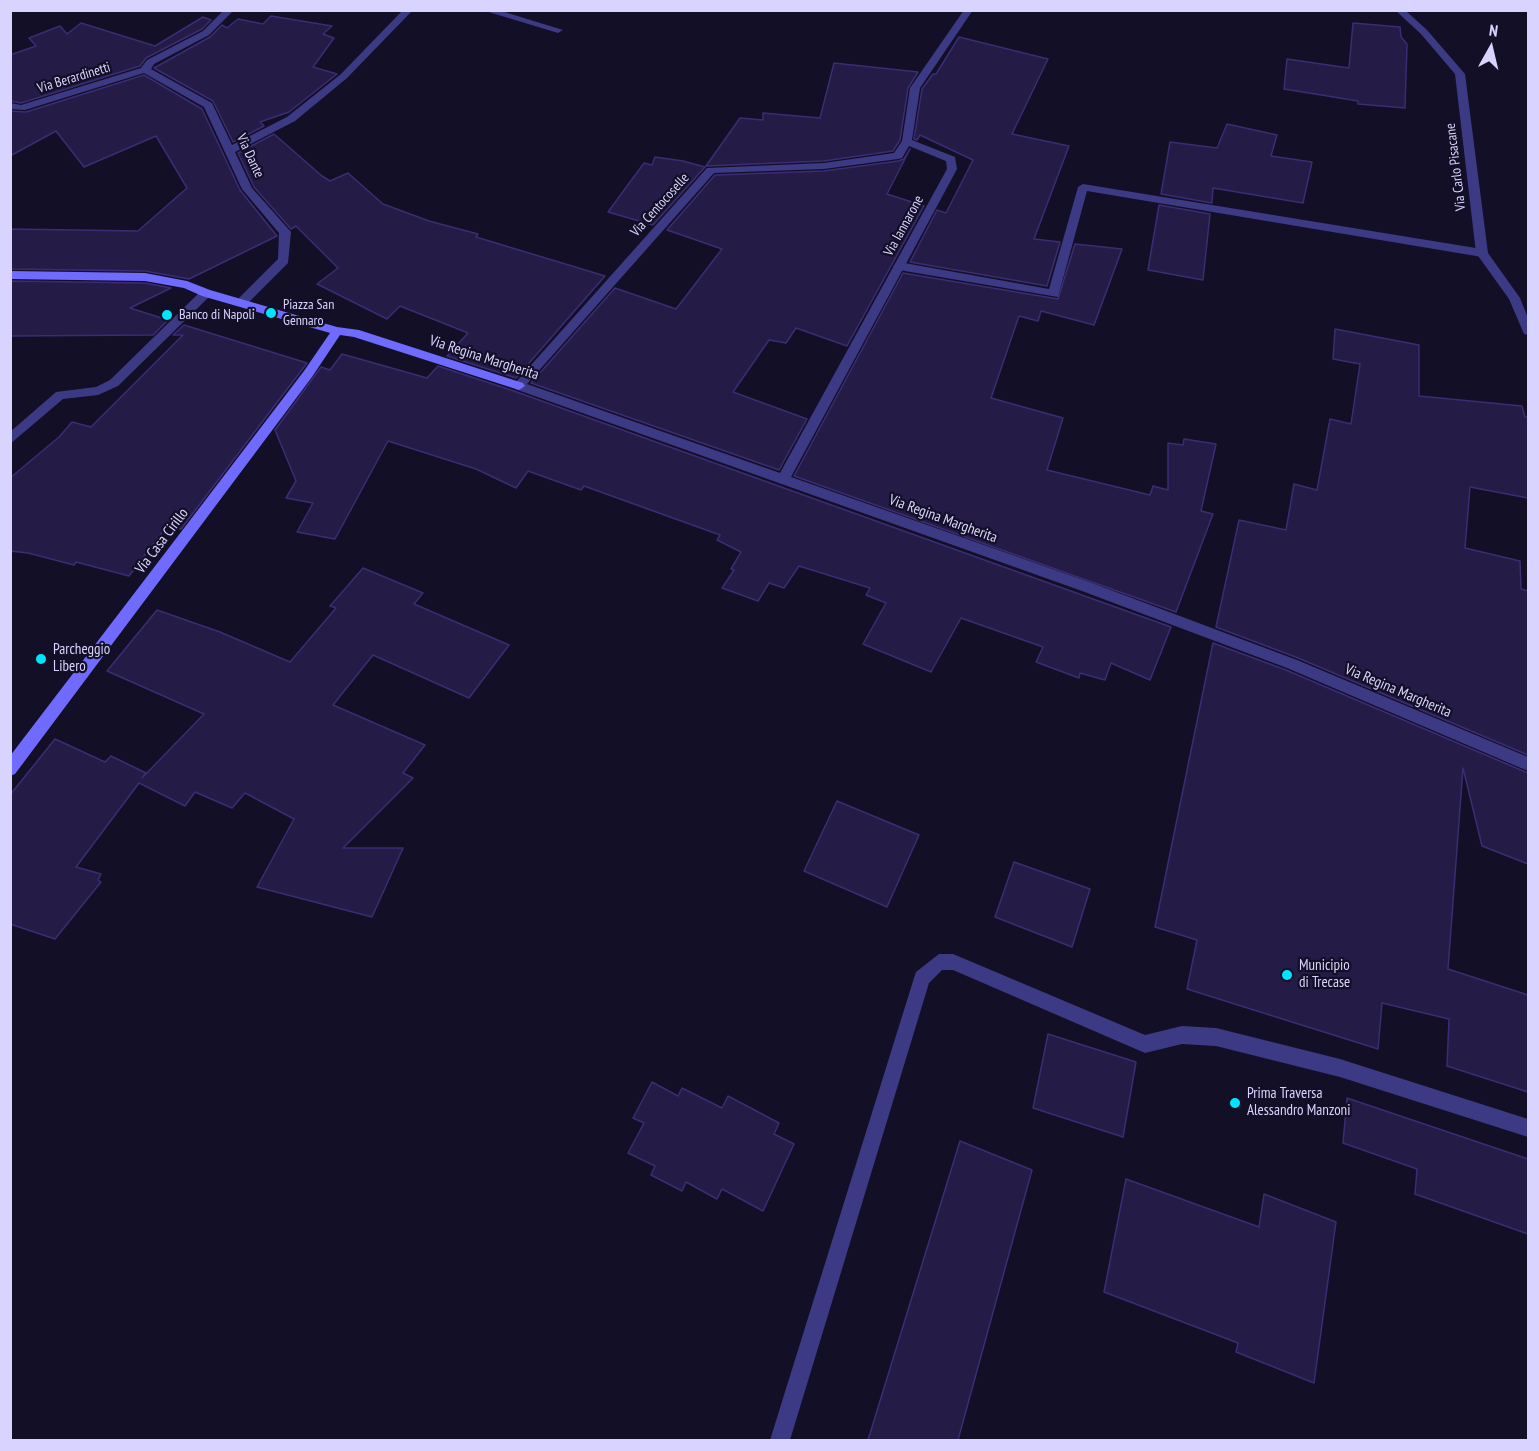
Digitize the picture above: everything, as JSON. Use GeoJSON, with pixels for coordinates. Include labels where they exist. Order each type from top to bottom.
{"type":"FeatureCollection","features":[{"type":"Feature","properties":{"kind":"street"},"geometry":{"type":"LineString","coordinates":[[216,10],[227,14]]}},
{"type":"Feature","properties":{"kind":"street"},"geometry":{"type":"LineString","coordinates":[[231,150],[291,119],[344,76],[409,10]]}},
{"type":"Feature","properties":{"kind":"street"},"geometry":{"type":"LineString","coordinates":[[486,10],[558,30]]}},
{"type":"Feature","properties":{"kind":"street"},"geometry":{"type":"LineString","coordinates":[[907,141],[915,88],[969,10]]}},
{"type":"Feature","properties":{"kind":"street","name":"Via Carlo Pisacane"},"geometry":{"type":"LineString","coordinates":[[1399,10],[1424,32],[1460,74],[1482,253],[1514,298],[1528,331]]}},
{"type":"Feature","properties":{"kind":"street","name":"Via Berardinetti"},"geometry":{"type":"LineString","coordinates":[[10,106],[21,108],[145,70],[150,62],[206,33],[227,14]]}},
{"type":"Feature","properties":{"kind":"street","name":"Via Dante"},"geometry":{"type":"LineString","coordinates":[[145,70],[208,105],[231,150],[247,189],[285,232],[284,260],[243,301]]}},
{"type":"Feature","properties":{"kind":"street","name":"Via Iannarone"},"geometry":{"type":"LineString","coordinates":[[783,479],[952,169],[951,159],[907,141]]}},
{"type":"Feature","properties":{"kind":"street","name":"Via Centocoselle"},"geometry":{"type":"LineString","coordinates":[[519,386],[711,170],[815,166],[864,159],[891,159],[898,156],[907,141]]}},
{"type":"Feature","properties":{"kind":"street"},"geometry":{"type":"LineString","coordinates":[[899,266],[1054,294],[1083,187],[1482,253]]}},
{"type":"Feature","properties":{"kind":"street","name":"Via Regina Margherita"},"geometry":{"type":"LineString","coordinates":[[10,275],[145,276],[243,301],[337,331],[355,333],[519,386],[1087,587],[1292,664],[1528,764]]}},
{"type":"Feature","properties":{"kind":"street"},"geometry":{"type":"LineString","coordinates":[[10,440],[60,395],[98,391],[114,383],[206,292]]}},
{"type":"Feature","properties":{"kind":"street","name":"Via Casa Cirillo"},"geometry":{"type":"LineString","coordinates":[[10,769],[294,393],[337,331]]}},
{"type":"Feature","properties":{"kind":"street"},"geometry":{"type":"LineString","coordinates":[[780,1440],[922,978],[939,962],[953,962],[1145,1044],[1182,1035],[1216,1037],[1340,1068],[1528,1128]]}},
{"type":"Feature","properties":{"kind":"building"},"geometry":{"type":"Polygon","coordinates":[[[271,16],[332,26],[323,34],[334,38],[313,67],[337,74],[289,112],[260,122],[264,126],[233,142],[213,101],[154,68],[210,37],[222,25],[227,28],[238,19],[263,24],[271,16]]]}},
{"type":"Feature","properties":{"kind":"building"},"geometry":{"type":"Polygon","coordinates":[[[203,17],[211,20],[202,29],[146,58],[140,66],[21,103],[10,101],[10,55],[36,46],[29,38],[60,26],[67,34],[81,23],[155,46],[203,17]]]}},
{"type":"Feature","properties":{"kind":"building"},"geometry":{"type":"Polygon","coordinates":[[[1353,23],[1400,27],[1401,37],[1407,44],[1405,108],[1358,104],[1358,101],[1284,89],[1287,59],[1349,68],[1353,23]]]}},
{"type":"Feature","properties":{"kind":"building"},"geometry":{"type":"Polygon","coordinates":[[[959,37],[1048,59],[1012,134],[1069,146],[1034,239],[1060,242],[1047,286],[910,262],[937,210],[946,213],[973,160],[920,135],[917,140],[914,139],[922,89],[933,74],[936,74],[959,37]]]}},
{"type":"Feature","properties":{"kind":"building"},"geometry":{"type":"Polygon","coordinates":[[[834,63],[918,72],[908,88],[900,140],[893,151],[824,161],[706,166],[740,118],[763,120],[763,113],[820,118],[834,63]]]}},
{"type":"Feature","properties":{"kind":"building"},"geometry":{"type":"Polygon","coordinates":[[[144,75],[202,109],[240,190],[277,236],[189,279],[145,271],[10,269],[10,229],[138,231],[187,188],[156,136],[84,167],[56,131],[10,156],[10,111],[26,112],[144,75]]]}},
{"type":"Feature","properties":{"kind":"building"},"geometry":{"type":"Polygon","coordinates":[[[1227,124],[1277,135],[1271,156],[1312,162],[1303,203],[1213,188],[1212,203],[1161,194],[1170,142],[1217,148],[1227,124]]]}},
{"type":"Feature","properties":{"kind":"building"},"geometry":{"type":"Polygon","coordinates":[[[274,134],[322,176],[330,181],[348,173],[383,204],[429,221],[478,234],[476,237],[605,276],[516,378],[447,356],[468,333],[400,306],[387,319],[317,284],[338,268],[296,226],[291,229],[254,187],[238,153],[274,134]]]}},
{"type":"Feature","properties":{"kind":"building"},"geometry":{"type":"Polygon","coordinates":[[[910,149],[887,194],[924,206],[847,346],[796,328],[786,343],[769,340],[733,392],[807,419],[779,470],[531,383],[615,288],[676,309],[722,249],[667,230],[715,175],[824,171],[898,161],[904,159],[910,149]]]}},
{"type":"Feature","properties":{"kind":"building"},"geometry":{"type":"Polygon","coordinates":[[[655,157],[705,167],[653,225],[608,212],[644,163],[652,165],[655,157]]]}},
{"type":"Feature","properties":{"kind":"building"},"geometry":{"type":"Polygon","coordinates":[[[1159,205],[1210,214],[1203,280],[1148,270],[1159,205]]]}},
{"type":"Feature","properties":{"kind":"building"},"geometry":{"type":"Polygon","coordinates":[[[1075,244],[1122,249],[1094,325],[1041,311],[1038,321],[1019,316],[991,398],[1063,418],[1047,470],[1150,495],[1153,486],[1168,490],[1168,443],[1183,445],[1184,439],[1216,444],[1201,511],[1213,514],[1176,612],[794,476],[903,273],[1058,299],[1075,244]]]}},
{"type":"Feature","properties":{"kind":"building"},"geometry":{"type":"Polygon","coordinates":[[[10,281],[145,283],[171,288],[130,308],[168,320],[153,335],[10,336],[10,281]]]}},
{"type":"Feature","properties":{"kind":"building"},"geometry":{"type":"Polygon","coordinates":[[[184,325],[307,363],[181,529],[168,525],[129,576],[76,562],[74,565],[28,553],[10,551],[10,478],[59,437],[72,422],[91,427],[183,335],[173,335],[184,325]]]}},
{"type":"Feature","properties":{"kind":"building"},"geometry":{"type":"Polygon","coordinates":[[[1335,329],[1419,345],[1419,396],[1522,406],[1525,417],[1528,417],[1528,498],[1470,487],[1465,548],[1520,561],[1521,589],[1528,591],[1528,755],[1298,658],[1216,627],[1239,520],[1286,530],[1294,484],[1317,490],[1330,419],[1351,424],[1360,364],[1333,359],[1335,329]]]}},
{"type":"Feature","properties":{"kind":"building"},"geometry":{"type":"Polygon","coordinates":[[[342,354],[427,378],[438,366],[514,391],[1171,627],[1150,680],[1111,663],[1105,680],[1080,673],[1079,678],[1036,662],[1043,647],[961,618],[931,672],[863,644],[886,603],[866,595],[870,588],[799,566],[784,588],[769,583],[758,601],[722,588],[734,570],[731,569],[741,552],[717,540],[720,535],[584,486],[581,490],[528,471],[516,488],[476,469],[388,441],[335,539],[297,532],[313,503],[286,498],[296,481],[275,430],[321,367],[330,370],[342,354]]]}},
{"type":"Feature","properties":{"kind":"building"},"geometry":{"type":"Polygon","coordinates":[[[363,568],[423,593],[414,604],[509,645],[469,698],[373,655],[333,705],[425,745],[403,773],[413,778],[343,848],[403,848],[372,917],[257,887],[294,819],[245,793],[232,808],[195,792],[185,806],[139,783],[76,867],[101,874],[98,880],[101,882],[55,939],[10,924],[10,795],[55,739],[105,762],[111,756],[146,773],[142,778],[204,714],[107,671],[157,610],[220,632],[290,662],[336,608],[330,606],[363,568]]]}},
{"type":"Feature","properties":{"kind":"building"},"geometry":{"type":"Polygon","coordinates":[[[1213,643],[1286,670],[1528,773],[1528,864],[1482,846],[1463,768],[1448,969],[1528,995],[1528,1092],[1447,1066],[1449,1019],[1382,1003],[1378,1049],[1187,989],[1197,940],[1155,927],[1213,643]]]}},
{"type":"Feature","properties":{"kind":"building"},"geometry":{"type":"Polygon","coordinates":[[[837,801],[919,835],[887,907],[804,871],[837,801]]]}},
{"type":"Feature","properties":{"kind":"building"},"geometry":{"type":"Polygon","coordinates":[[[1014,862],[1090,889],[1072,947],[995,917],[1014,862]]]}},
{"type":"Feature","properties":{"kind":"building"},"geometry":{"type":"Polygon","coordinates":[[[1048,1034],[1136,1062],[1123,1137],[1033,1108],[1048,1034]]]}},
{"type":"Feature","properties":{"kind":"building"},"geometry":{"type":"Polygon","coordinates":[[[652,1082],[678,1096],[682,1088],[722,1108],[728,1096],[779,1123],[774,1134],[794,1144],[763,1211],[722,1189],[717,1199],[686,1182],[682,1191],[651,1175],[655,1166],[628,1153],[644,1123],[633,1118],[652,1082]]]}},
{"type":"Feature","properties":{"kind":"building"},"geometry":{"type":"Polygon","coordinates":[[[1347,1098],[1528,1159],[1528,1234],[1415,1194],[1417,1169],[1343,1143],[1347,1098]]]}},
{"type":"Feature","properties":{"kind":"building"},"geometry":{"type":"Polygon","coordinates":[[[960,1141],[1032,1170],[958,1440],[868,1440],[960,1141]]]}},
{"type":"Feature","properties":{"kind":"building"},"geometry":{"type":"Polygon","coordinates":[[[1126,1179],[1259,1227],[1264,1194],[1336,1222],[1314,1383],[1236,1352],[1238,1343],[1104,1292],[1126,1179]]]}},
{"type":"Feature","properties":{"kind":"place","name":"Piazza San Gennaro"},"geometry":{"type":"Point","coordinates":[271,313]}},
{"type":"Feature","properties":{"kind":"place","name":"Banco di Napoli"},"geometry":{"type":"Point","coordinates":[167,315]}},
{"type":"Feature","properties":{"kind":"place","name":"Parcheggio Libero"},"geometry":{"type":"Point","coordinates":[41,659]}},
{"type":"Feature","properties":{"kind":"place","name":"Municipio di Trecase"},"geometry":{"type":"Point","coordinates":[1287,975]}},
{"type":"Feature","properties":{"kind":"place","name":"Prima Traversa Alessandro Manzoni"},"geometry":{"type":"Point","coordinates":[1235,1103]}}]}
